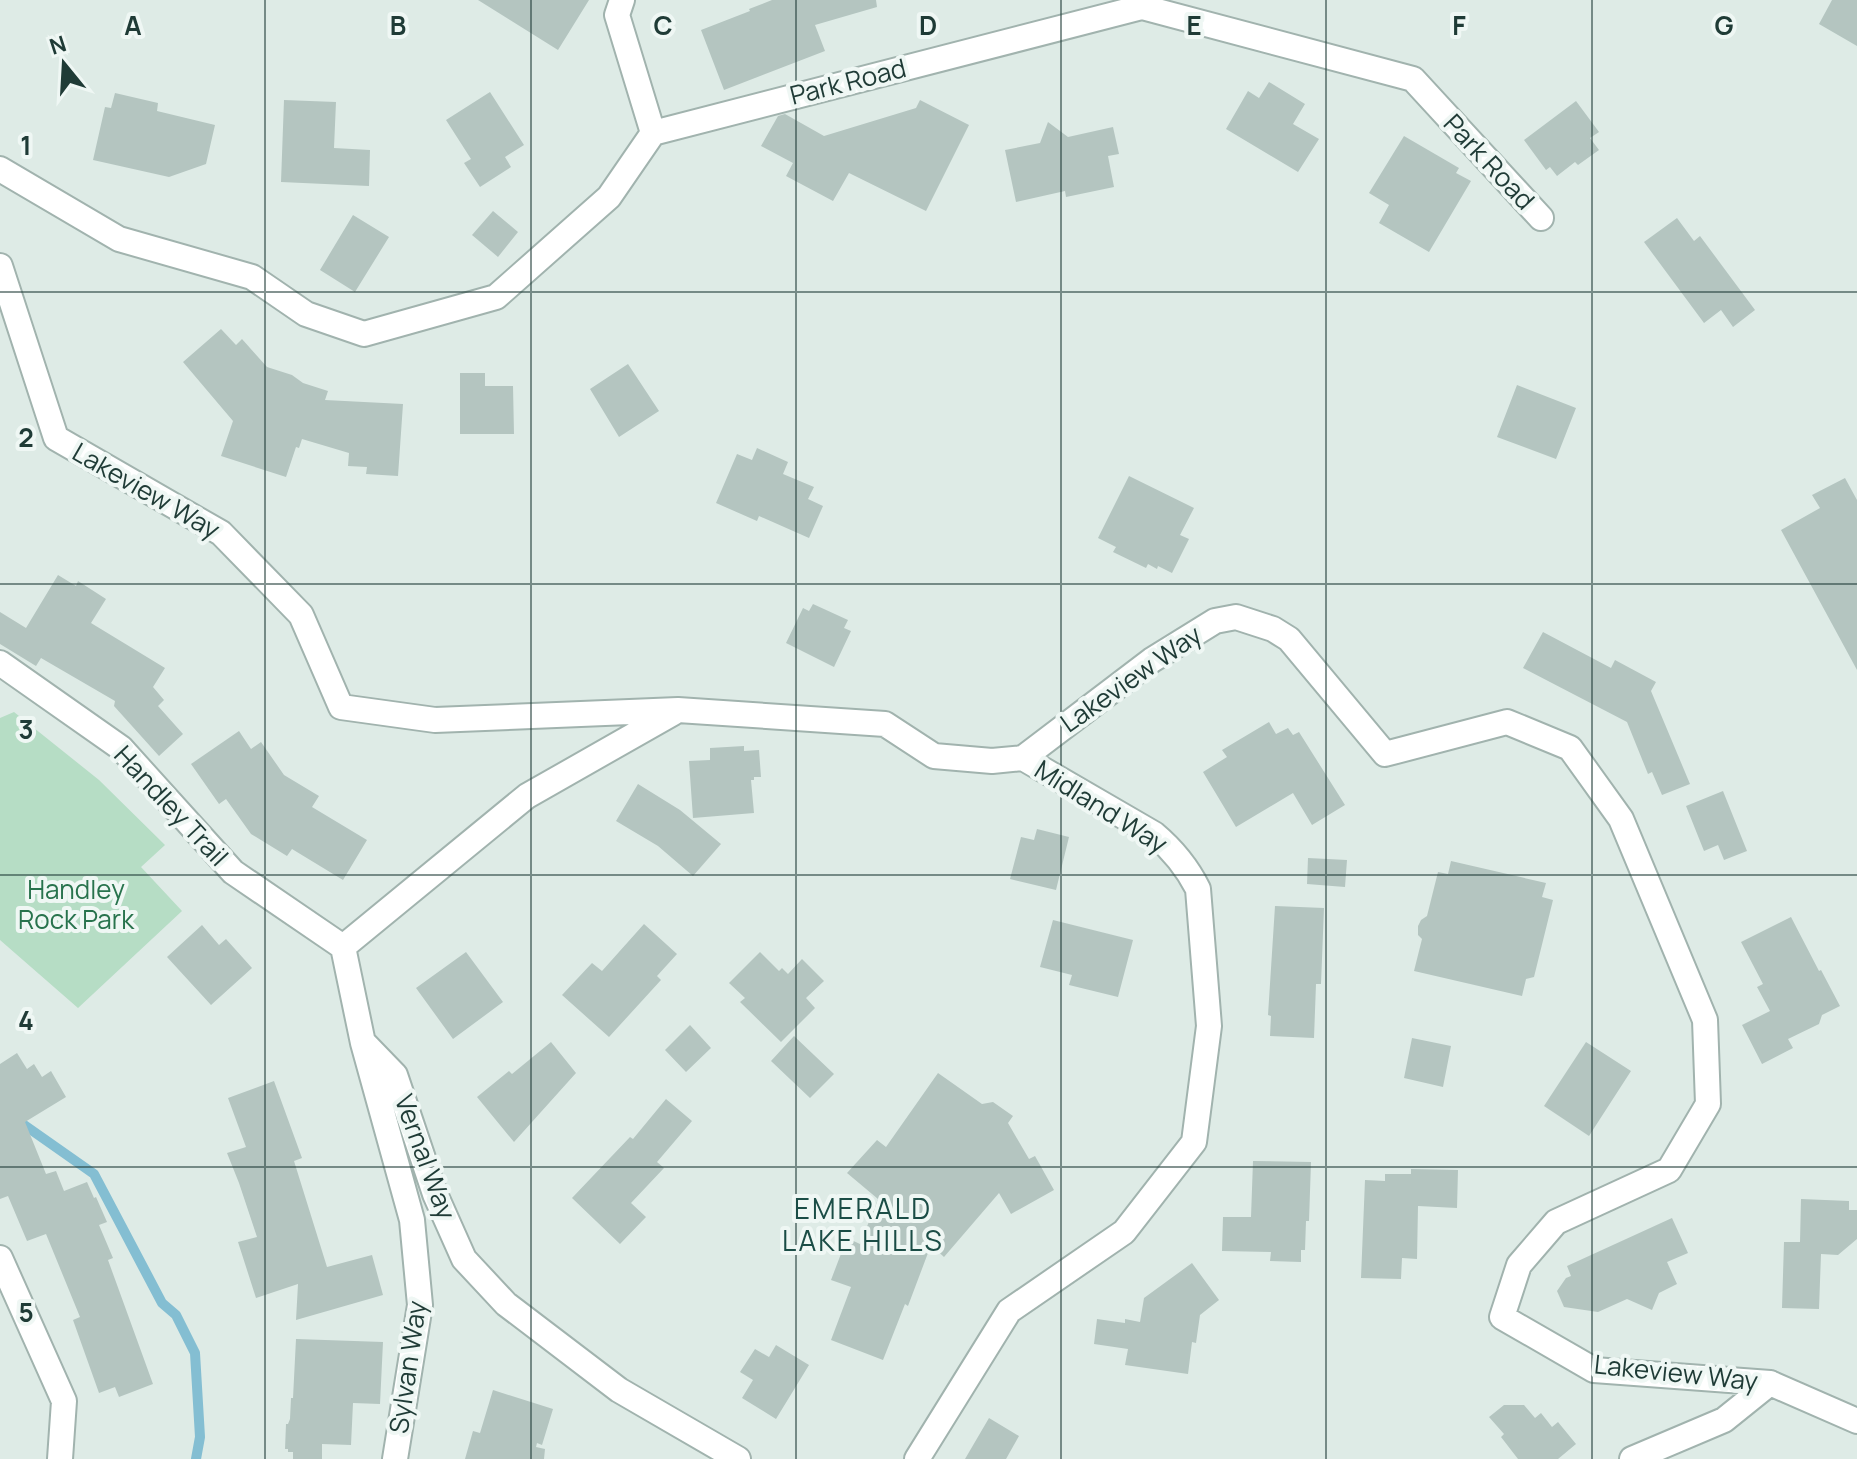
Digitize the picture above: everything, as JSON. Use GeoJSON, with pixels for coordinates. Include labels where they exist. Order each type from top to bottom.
{"type":"FeatureCollection","features":[{"type":"Feature","properties":{"kind":"street"},"geometry":{"type":"LineString","coordinates":[[0,169],[119,239],[252,277],[306,314],[364,334],[496,297],[609,197],[653,133],[617,15],[622,0]]}},
{"type":"Feature","properties":{"kind":"street","name":"Park Road"},"geometry":{"type":"LineString","coordinates":[[653,133],[1142,7],[1413,79],[1541,218]]}},
{"type":"Feature","properties":{"kind":"street","name":"Lakeview Way"},"geometry":{"type":"LineString","coordinates":[[0,266],[56,438],[221,533],[301,615],[341,707],[435,720],[678,710],[885,724],[934,756],[992,761],[1023,758],[1165,652],[1215,621],[1236,617],[1273,629],[1289,639],[1385,754],[1507,722],[1570,748],[1621,819],[1705,1020],[1708,1104],[1669,1170],[1556,1222],[1519,1265],[1502,1317],[1594,1370],[1770,1383],[1857,1421]]}},
{"type":"Feature","properties":{"kind":"street","name":"Handley Trail"},"geometry":{"type":"LineString","coordinates":[[0,663],[121,748],[233,872],[343,947]]}},
{"type":"Feature","properties":{"kind":"street"},"geometry":{"type":"LineString","coordinates":[[363,1043],[343,947],[527,796],[678,710]]}},
{"type":"Feature","properties":{"kind":"street","name":"Midland Way"},"geometry":{"type":"LineString","coordinates":[[917,1459],[1009,1311],[1124,1232],[1194,1142],[1209,1026],[1198,889],[1171,848],[1154,834],[1023,758]]}},
{"type":"Feature","properties":{"kind":"street","name":"Sylvan Way"},"geometry":{"type":"LineString","coordinates":[[363,1043],[412,1220],[420,1305],[395,1459]]}},
{"type":"Feature","properties":{"kind":"street","name":"Vernal Way"},"geometry":{"type":"LineString","coordinates":[[363,1043],[395,1075],[435,1194],[464,1259],[506,1304],[619,1390],[738,1459]]}},
{"type":"Feature","properties":{"kind":"street"},"geometry":{"type":"LineString","coordinates":[[0,1258],[64,1401],[60,1459]]}},
{"type":"Feature","properties":{"kind":"street"},"geometry":{"type":"LineString","coordinates":[[1632,1459],[1724,1420],[1770,1383]]}},
{"type":"Feature","properties":{"kind":"green space","name":"Handley Rock Park"},"geometry":{"type":"Polygon","coordinates":[[[14,712],[99,780],[165,845],[141,867],[182,911],[78,1008],[0,940],[0,718],[14,712]]]}},
{"type":"Feature","properties":{"kind":"building"},"geometry":{"type":"Polygon","coordinates":[[[478,0],[589,0],[558,50],[478,0]]]}},
{"type":"Feature","properties":{"kind":"building"},"geometry":{"type":"Polygon","coordinates":[[[772,0],[876,0],[877,7],[815,25],[825,51],[724,90],[701,30],[772,0]]]}},
{"type":"Feature","properties":{"kind":"building"},"geometry":{"type":"Polygon","coordinates":[[[1832,0],[1857,0],[1857,46],[1819,24],[1832,0]]]}},
{"type":"Feature","properties":{"kind":"building"},"geometry":{"type":"Polygon","coordinates":[[[1269,82],[1305,104],[1293,124],[1319,139],[1298,172],[1226,129],[1248,91],[1259,98],[1269,82]]]}},
{"type":"Feature","properties":{"kind":"building"},"geometry":{"type":"Polygon","coordinates":[[[490,92],[524,145],[505,157],[511,167],[480,187],[464,163],[471,159],[446,120],[490,92]]]}},
{"type":"Feature","properties":{"kind":"building"},"geometry":{"type":"Polygon","coordinates":[[[115,93],[158,103],[157,111],[215,125],[206,164],[169,177],[93,160],[105,107],[111,108],[115,93]]]}},
{"type":"Feature","properties":{"kind":"building"},"geometry":{"type":"Polygon","coordinates":[[[284,100],[336,102],[334,148],[370,150],[369,186],[281,182],[284,100]]]}},
{"type":"Feature","properties":{"kind":"building"},"geometry":{"type":"Polygon","coordinates":[[[920,100],[969,125],[926,211],[849,173],[833,201],[786,176],[793,163],[761,146],[778,116],[785,114],[824,136],[916,108],[920,100]]]}},
{"type":"Feature","properties":{"kind":"building"},"geometry":{"type":"Polygon","coordinates":[[[1576,101],[1599,132],[1590,138],[1599,150],[1578,165],[1575,162],[1557,176],[1550,167],[1546,170],[1524,140],[1576,101]]]}},
{"type":"Feature","properties":{"kind":"building"},"geometry":{"type":"Polygon","coordinates":[[[1048,122],[1068,137],[1113,127],[1119,154],[1108,156],[1114,187],[1066,197],[1065,191],[1016,202],[1005,150],[1040,143],[1048,122]]]}},
{"type":"Feature","properties":{"kind":"building"},"geometry":{"type":"Polygon","coordinates":[[[1404,136],[1459,168],[1456,173],[1471,181],[1429,252],[1379,223],[1389,205],[1369,193],[1404,136]]]}},
{"type":"Feature","properties":{"kind":"building"},"geometry":{"type":"Polygon","coordinates":[[[493,211],[518,232],[498,257],[472,235],[493,211]]]}},
{"type":"Feature","properties":{"kind":"building"},"geometry":{"type":"Polygon","coordinates":[[[353,215],[389,237],[355,292],[320,270],[353,215]]]}},
{"type":"Feature","properties":{"kind":"building"},"geometry":{"type":"Polygon","coordinates":[[[1677,218],[1694,241],[1700,236],[1755,310],[1733,327],[1721,310],[1704,323],[1644,242],[1677,218]]]}},
{"type":"Feature","properties":{"kind":"building"},"geometry":{"type":"Polygon","coordinates":[[[221,329],[236,345],[242,339],[267,367],[328,391],[325,400],[403,404],[398,476],[366,474],[367,467],[348,466],[349,453],[302,439],[299,448],[296,447],[286,477],[221,456],[233,421],[183,362],[221,329]]]}},
{"type":"Feature","properties":{"kind":"building"},"geometry":{"type":"Polygon","coordinates":[[[628,364],[659,411],[619,437],[590,389],[628,364]]]}},
{"type":"Feature","properties":{"kind":"building"},"geometry":{"type":"Polygon","coordinates":[[[460,373],[485,373],[485,386],[513,386],[514,434],[460,434],[460,373]]]}},
{"type":"Feature","properties":{"kind":"building"},"geometry":{"type":"Polygon","coordinates":[[[1517,385],[1576,408],[1556,459],[1497,437],[1517,385]]]}},
{"type":"Feature","properties":{"kind":"building"},"geometry":{"type":"Polygon","coordinates":[[[757,448],[788,462],[783,474],[814,487],[808,499],[823,506],[809,538],[759,516],[757,521],[716,503],[737,454],[752,460],[757,448]]]}},
{"type":"Feature","properties":{"kind":"building"},"geometry":{"type":"Polygon","coordinates":[[[1129,476],[1194,508],[1180,535],[1189,539],[1172,573],[1148,564],[1146,568],[1113,552],[1116,547],[1098,538],[1129,476]]]}},
{"type":"Feature","properties":{"kind":"building"},"geometry":{"type":"Polygon","coordinates":[[[1845,478],[1857,500],[1857,670],[1781,530],[1820,508],[1812,495],[1845,478]]]}},
{"type":"Feature","properties":{"kind":"building"},"geometry":{"type":"Polygon","coordinates":[[[58,575],[76,586],[78,581],[106,599],[91,623],[165,668],[153,687],[164,700],[158,706],[183,734],[159,756],[114,706],[115,701],[41,658],[36,666],[0,644],[0,612],[26,628],[58,575]]]}},
{"type":"Feature","properties":{"kind":"building"},"geometry":{"type":"Polygon","coordinates":[[[813,604],[848,620],[844,628],[851,631],[834,667],[786,643],[803,608],[809,611],[813,604]]]}},
{"type":"Feature","properties":{"kind":"building"},"geometry":{"type":"Polygon","coordinates":[[[1543,632],[1611,668],[1615,660],[1656,682],[1651,691],[1690,784],[1662,795],[1652,772],[1648,774],[1627,722],[1523,668],[1543,632]]]}},
{"type":"Feature","properties":{"kind":"building"},"geometry":{"type":"Polygon","coordinates":[[[1269,722],[1276,734],[1288,728],[1293,735],[1299,732],[1345,805],[1312,825],[1293,793],[1236,827],[1203,772],[1227,757],[1222,750],[1269,722]]]}},
{"type":"Feature","properties":{"kind":"building"},"geometry":{"type":"Polygon","coordinates":[[[239,731],[251,749],[261,742],[284,775],[319,796],[312,807],[367,840],[343,880],[292,849],[287,856],[251,834],[226,799],[219,804],[191,764],[239,731]]]}},
{"type":"Feature","properties":{"kind":"building"},"geometry":{"type":"Polygon","coordinates":[[[744,746],[744,751],[759,750],[761,777],[751,780],[754,813],[693,818],[689,761],[710,760],[710,748],[744,746]]]}},
{"type":"Feature","properties":{"kind":"building"},"geometry":{"type":"Polygon","coordinates":[[[638,784],[680,810],[721,844],[693,876],[658,846],[616,821],[638,784]]]}},
{"type":"Feature","properties":{"kind":"building"},"geometry":{"type":"Polygon","coordinates":[[[1723,791],[1747,851],[1724,860],[1718,845],[1704,851],[1686,806],[1723,791]]]}},
{"type":"Feature","properties":{"kind":"building"},"geometry":{"type":"Polygon","coordinates":[[[1037,829],[1069,837],[1056,890],[1010,879],[1021,837],[1034,840],[1037,829]]]}},
{"type":"Feature","properties":{"kind":"building"},"geometry":{"type":"Polygon","coordinates":[[[1308,858],[1347,860],[1345,887],[1307,884],[1308,858]]]}},
{"type":"Feature","properties":{"kind":"building"},"geometry":{"type":"Polygon","coordinates":[[[1451,861],[1546,883],[1542,897],[1553,900],[1534,977],[1526,979],[1522,996],[1414,971],[1422,939],[1418,935],[1418,926],[1427,916],[1438,872],[1448,874],[1451,861]]]}},
{"type":"Feature","properties":{"kind":"building"},"geometry":{"type":"Polygon","coordinates":[[[1275,906],[1324,908],[1321,984],[1316,984],[1314,1038],[1270,1036],[1271,1016],[1268,1015],[1275,906]]]}},
{"type":"Feature","properties":{"kind":"building"},"geometry":{"type":"Polygon","coordinates":[[[1791,917],[1840,1006],[1822,1015],[1819,1024],[1788,1039],[1793,1048],[1762,1064],[1742,1025],[1770,1011],[1757,987],[1763,984],[1741,942],[1791,917]]]}},
{"type":"Feature","properties":{"kind":"building"},"geometry":{"type":"Polygon","coordinates":[[[1053,920],[1133,940],[1118,997],[1069,985],[1072,975],[1040,967],[1053,920]]]}},
{"type":"Feature","properties":{"kind":"building"},"geometry":{"type":"Polygon","coordinates":[[[644,924],[677,954],[657,976],[661,980],[609,1037],[562,995],[592,963],[602,971],[644,924]]]}},
{"type":"Feature","properties":{"kind":"building"},"geometry":{"type":"Polygon","coordinates":[[[202,925],[219,945],[226,939],[252,968],[211,1005],[167,957],[202,925]]]}},
{"type":"Feature","properties":{"kind":"building"},"geometry":{"type":"Polygon","coordinates":[[[466,952],[503,1002],[453,1039],[416,988],[466,952]]]}},
{"type":"Feature","properties":{"kind":"building"},"geometry":{"type":"Polygon","coordinates":[[[760,952],[779,971],[782,968],[788,974],[802,959],[824,981],[806,998],[815,1008],[781,1042],[740,1002],[745,998],[729,983],[760,952]]]}},
{"type":"Feature","properties":{"kind":"building"},"geometry":{"type":"Polygon","coordinates":[[[690,1025],[711,1048],[686,1072],[665,1050],[690,1025]]]}},
{"type":"Feature","properties":{"kind":"building"},"geometry":{"type":"Polygon","coordinates":[[[794,1036],[834,1074],[810,1098],[771,1061],[794,1036]]]}},
{"type":"Feature","properties":{"kind":"building"},"geometry":{"type":"Polygon","coordinates":[[[1412,1038],[1451,1046],[1443,1087],[1404,1078],[1412,1038]]]}},
{"type":"Feature","properties":{"kind":"building"},"geometry":{"type":"Polygon","coordinates":[[[551,1042],[576,1073],[514,1142],[477,1097],[509,1071],[512,1074],[551,1042]]]}},
{"type":"Feature","properties":{"kind":"building"},"geometry":{"type":"Polygon","coordinates":[[[1586,1042],[1631,1071],[1589,1136],[1544,1106],[1586,1042]]]}},
{"type":"Feature","properties":{"kind":"building"},"geometry":{"type":"Polygon","coordinates":[[[17,1053],[27,1069],[34,1064],[42,1077],[51,1071],[66,1097],[25,1122],[46,1174],[56,1171],[64,1191],[87,1182],[107,1222],[99,1225],[113,1258],[108,1260],[153,1384],[119,1397],[115,1387],[99,1393],[73,1320],[80,1317],[46,1234],[27,1241],[8,1196],[0,1199],[0,1064],[17,1053]]]}},
{"type":"Feature","properties":{"kind":"building"},"geometry":{"type":"Polygon","coordinates":[[[938,1073],[982,1104],[993,1102],[1013,1116],[1008,1123],[1029,1159],[1035,1156],[1054,1190],[1011,1214],[999,1193],[944,1257],[931,1245],[883,1360],[831,1340],[851,1287],[831,1280],[847,1238],[860,1244],[878,1199],[847,1173],[877,1140],[886,1147],[938,1073]]]}},
{"type":"Feature","properties":{"kind":"building"},"geometry":{"type":"Polygon","coordinates":[[[274,1081],[302,1158],[294,1161],[327,1267],[372,1255],[383,1295],[296,1320],[298,1284],[256,1298],[238,1242],[257,1237],[227,1153],[246,1147],[228,1098],[274,1081]]]}},
{"type":"Feature","properties":{"kind":"building"},"geometry":{"type":"Polygon","coordinates":[[[666,1099],[692,1121],[657,1162],[664,1168],[631,1203],[646,1217],[620,1244],[572,1198],[630,1137],[633,1139],[666,1099]]]}},
{"type":"Feature","properties":{"kind":"building"},"geometry":{"type":"Polygon","coordinates":[[[1253,1161],[1311,1162],[1309,1221],[1306,1221],[1305,1250],[1301,1250],[1301,1262],[1270,1261],[1271,1252],[1222,1251],[1223,1217],[1251,1217],[1253,1161]]]}},
{"type":"Feature","properties":{"kind":"building"},"geometry":{"type":"Polygon","coordinates":[[[1411,1169],[1458,1170],[1457,1208],[1418,1206],[1417,1259],[1402,1258],[1401,1279],[1361,1278],[1365,1180],[1385,1181],[1385,1174],[1411,1174],[1411,1169]]]}},
{"type":"Feature","properties":{"kind":"building"},"geometry":{"type":"Polygon","coordinates":[[[1801,1199],[1849,1201],[1849,1210],[1857,1210],[1857,1239],[1838,1255],[1821,1254],[1819,1309],[1782,1308],[1784,1242],[1800,1242],[1801,1199]]]}},
{"type":"Feature","properties":{"kind":"building"},"geometry":{"type":"Polygon","coordinates":[[[1672,1218],[1688,1253],[1667,1262],[1677,1284],[1659,1293],[1652,1310],[1627,1299],[1598,1312],[1564,1307],[1557,1291],[1571,1276],[1567,1266],[1672,1218]]]}},
{"type":"Feature","properties":{"kind":"building"},"geometry":{"type":"Polygon","coordinates":[[[1192,1263],[1219,1300],[1200,1315],[1196,1343],[1192,1342],[1188,1374],[1125,1365],[1128,1349],[1094,1344],[1097,1319],[1140,1322],[1144,1298],[1192,1263]]]}},
{"type":"Feature","properties":{"kind":"building"},"geometry":{"type":"Polygon","coordinates":[[[296,1339],[383,1342],[380,1404],[353,1403],[351,1445],[322,1444],[322,1459],[293,1459],[293,1452],[285,1449],[286,1424],[290,1419],[293,1398],[296,1339]]]}},
{"type":"Feature","properties":{"kind":"building"},"geometry":{"type":"Polygon","coordinates":[[[776,1345],[809,1365],[776,1419],[742,1398],[753,1380],[740,1372],[755,1349],[769,1357],[776,1345]]]}},
{"type":"Feature","properties":{"kind":"building"},"geometry":{"type":"Polygon","coordinates":[[[493,1390],[553,1409],[542,1445],[537,1443],[536,1447],[545,1449],[544,1459],[465,1459],[473,1431],[480,1433],[493,1390]]]}},
{"type":"Feature","properties":{"kind":"building"},"geometry":{"type":"Polygon","coordinates":[[[1504,1405],[1524,1405],[1535,1418],[1541,1413],[1552,1427],[1558,1422],[1576,1444],[1558,1459],[1518,1459],[1501,1437],[1504,1434],[1489,1417],[1504,1405]]]}},
{"type":"Feature","properties":{"kind":"building"},"geometry":{"type":"Polygon","coordinates":[[[989,1418],[1019,1436],[1006,1459],[965,1459],[989,1418]]]}},
{"type":"Feature","properties":{"kind":"waterway"},"geometry":{"type":"LineString","coordinates":[[0,1108],[94,1174],[162,1303],[176,1315],[195,1353],[200,1437],[196,1459]]}},
{"type":"Feature","properties":{"kind":"district","name":"EMERALD LAKE HILLS"},"geometry":{"type":"Point","coordinates":[863,1225]}}]}
